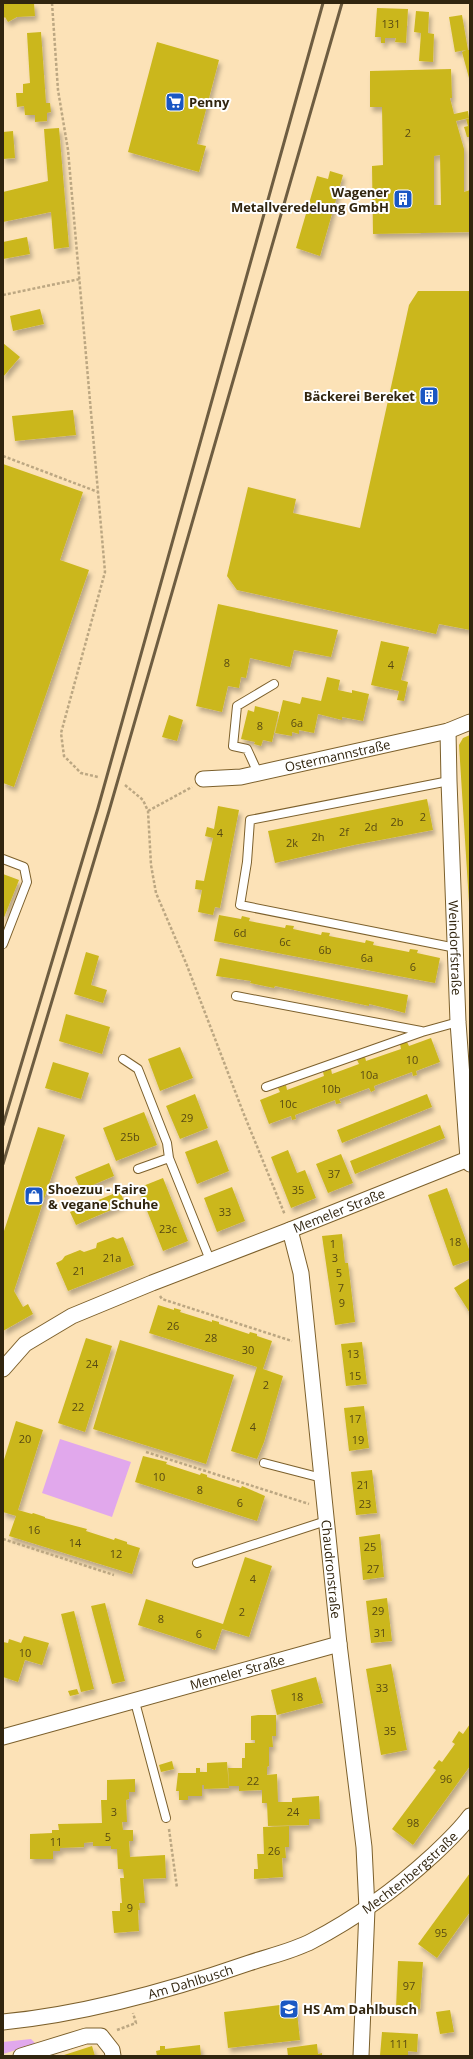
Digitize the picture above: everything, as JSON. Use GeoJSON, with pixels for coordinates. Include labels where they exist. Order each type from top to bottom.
{"type":"FeatureCollection","features":[{"type":"Feature","properties":{"kind":"street","name":"Ostermannstraße"},"geometry":{"type":"LineString","coordinates":[[203,778],[241,777],[448,731],[470,722]]}},
{"type":"Feature","properties":{"kind":"street","name":"Weindorfstraße"},"geometry":{"type":"LineString","coordinates":[[448,731],[448,781],[458,1022],[469,1162]]}},
{"type":"Feature","properties":{"kind":"street","name":"Memeler Straße"},"geometry":{"type":"LineString","coordinates":[[3,1369],[25,1344],[72,1316],[210,1260],[469,1162]]}},
{"type":"Feature","properties":{"kind":"street","name":"Chaudronstraße"},"geometry":{"type":"LineString","coordinates":[[290,1230],[301,1273],[338,1644],[364,1847],[367,1909]]}},
{"type":"Feature","properties":{"kind":"street","name":"Memeler Straße"},"geometry":{"type":"LineString","coordinates":[[3,1737],[135,1702],[338,1644]]}},
{"type":"Feature","properties":{"kind":"street","name":"Mechtenbergstraße"},"geometry":{"type":"LineString","coordinates":[[361,2056],[367,1909],[406,1880],[467,1827]]}},
{"type":"Feature","properties":{"kind":"street","name":"Am Dahlbusch"},"geometry":{"type":"LineString","coordinates":[[3,2022],[72,2012],[211,1976],[311,1942],[367,1909]]}},
{"type":"Feature","properties":{"kind":"street"},"geometry":{"type":"LineString","coordinates":[[21,2056],[86,2036],[101,2036],[112,2050],[113,2056]]}},
{"type":"Feature","properties":{"kind":"lane"},"geometry":{"type":"LineString","coordinates":[[258,773],[247,749],[232,746],[236,706],[274,684]]}},
{"type":"Feature","properties":{"kind":"lane"},"geometry":{"type":"LineString","coordinates":[[448,781],[250,820],[247,862],[240,905],[456,948]]}},
{"type":"Feature","properties":{"kind":"lane"},"geometry":{"type":"LineString","coordinates":[[3,859],[24,867],[28,882],[3,944]]}},
{"type":"Feature","properties":{"kind":"lane"},"geometry":{"type":"LineString","coordinates":[[236,996],[422,1032]]}},
{"type":"Feature","properties":{"kind":"lane"},"geometry":{"type":"LineString","coordinates":[[266,1087],[422,1032],[458,1022]]}},
{"type":"Feature","properties":{"kind":"lane"},"geometry":{"type":"LineString","coordinates":[[123,1059],[138,1069],[167,1143],[169,1158],[210,1260]]}},
{"type":"Feature","properties":{"kind":"lane"},"geometry":{"type":"LineString","coordinates":[[138,1169],[169,1158]]}},
{"type":"Feature","properties":{"kind":"lane"},"geometry":{"type":"LineString","coordinates":[[264,1463],[322,1478]]}},
{"type":"Feature","properties":{"kind":"lane"},"geometry":{"type":"LineString","coordinates":[[197,1563],[325,1515]]}},
{"type":"Feature","properties":{"kind":"lane"},"geometry":{"type":"LineString","coordinates":[[135,1702],[166,1818]]}},
{"type":"Feature","properties":{"kind":"path"},"geometry":{"type":"LineString","coordinates":[[52,3],[58,90],[68,150],[105,572],[61,733],[64,756],[81,772],[98,777]]}},
{"type":"Feature","properties":{"kind":"path"},"geometry":{"type":"LineString","coordinates":[[3,295],[80,280]]}},
{"type":"Feature","properties":{"kind":"path"},"geometry":{"type":"LineString","coordinates":[[3,456],[98,492]]}},
{"type":"Feature","properties":{"kind":"path"},"geometry":{"type":"LineString","coordinates":[[148,811],[186,792],[203,778]]}},
{"type":"Feature","properties":{"kind":"path"},"geometry":{"type":"LineString","coordinates":[[125,785],[143,800],[148,811],[151,865],[156,893],[186,963],[290,1230]]}},
{"type":"Feature","properties":{"kind":"path"},"geometry":{"type":"LineString","coordinates":[[152,1283],[162,1299],[308,1346]]}},
{"type":"Feature","properties":{"kind":"path"},"geometry":{"type":"LineString","coordinates":[[146,1452],[325,1515]]}},
{"type":"Feature","properties":{"kind":"path"},"geometry":{"type":"LineString","coordinates":[[3,1539],[114,1576]]}},
{"type":"Feature","properties":{"kind":"path"},"geometry":{"type":"LineString","coordinates":[[166,1818],[177,1888]]}},
{"type":"Feature","properties":{"kind":"path"},"geometry":{"type":"LineString","coordinates":[[101,2036],[136,2023],[130,1998]]}},
{"type":"Feature","properties":{"kind":"shaded area"},"geometry":{"type":"Polygon","coordinates":[[[60,1439],[131,1462],[112,1517],[42,1493],[60,1439]]]}},
{"type":"Feature","properties":{"kind":"shaded area"},"geometry":{"type":"Polygon","coordinates":[[[31,2039],[36,2044],[3,2054],[3,2042],[31,2039]]]}},
{"type":"Feature","properties":{"kind":"building"},"geometry":{"type":"Polygon","coordinates":[[[3,3],[34,3],[35,16],[17,17],[8,22],[5,17],[3,19],[3,3]]]}},
{"type":"Feature","properties":{"kind":"building"},"geometry":{"type":"Polygon","coordinates":[[[377,8],[408,9],[406,43],[395,42],[396,38],[385,38],[385,43],[381,43],[381,37],[375,37],[377,8]]]}},
{"type":"Feature","properties":{"kind":"building"},"geometry":{"type":"Polygon","coordinates":[[[416,11],[429,12],[428,33],[434,34],[433,62],[419,61],[421,33],[414,32],[416,11]]]}},
{"type":"Feature","properties":{"kind":"building"},"geometry":{"type":"Polygon","coordinates":[[[462,15],[468,50],[470,50],[469,78],[462,52],[466,50],[455,52],[449,17],[462,15]]]}},
{"type":"Feature","properties":{"kind":"building"},"geometry":{"type":"Polygon","coordinates":[[[41,32],[46,103],[50,103],[51,112],[47,113],[47,121],[35,122],[35,115],[25,115],[24,106],[17,107],[16,93],[23,93],[23,84],[30,83],[27,33],[41,32]]]}},
{"type":"Feature","properties":{"kind":"building","name":"Penny"},"geometry":{"type":"Polygon","coordinates":[[[157,42],[219,60],[197,144],[206,146],[199,172],[128,152],[157,42]]]}},
{"type":"Feature","properties":{"kind":"building"},"geometry":{"type":"Polygon","coordinates":[[[451,69],[452,98],[450,98],[454,114],[468,111],[469,118],[456,121],[464,149],[464,192],[470,190],[470,232],[373,234],[372,166],[383,165],[382,107],[370,107],[370,71],[451,69]],[[440,155],[434,156],[434,205],[441,205],[440,155]]]}},
{"type":"Feature","properties":{"kind":"building"},"geometry":{"type":"Polygon","coordinates":[[[470,118],[470,137],[467,137],[464,127],[468,126],[466,119],[470,118]]]}},
{"type":"Feature","properties":{"kind":"building"},"geometry":{"type":"Polygon","coordinates":[[[59,128],[69,247],[54,249],[51,212],[3,222],[3,192],[48,181],[44,129],[59,128]]]}},
{"type":"Feature","properties":{"kind":"building"},"geometry":{"type":"Polygon","coordinates":[[[13,131],[15,158],[3,159],[3,132],[13,131]]]}},
{"type":"Feature","properties":{"kind":"building"},"geometry":{"type":"Polygon","coordinates":[[[330,171],[343,175],[320,256],[296,248],[317,176],[328,179],[330,171]]]}},
{"type":"Feature","properties":{"kind":"building"},"geometry":{"type":"Polygon","coordinates":[[[27,237],[30,254],[3,259],[3,242],[27,237]]]}},
{"type":"Feature","properties":{"kind":"building","name":"Bäckerei Bereket"},"geometry":{"type":"Polygon","coordinates":[[[418,291],[470,291],[470,630],[439,624],[436,634],[237,590],[227,576],[248,487],[296,499],[293,513],[360,528],[409,305],[418,291]]]}},
{"type":"Feature","properties":{"kind":"building"},"geometry":{"type":"Polygon","coordinates":[[[40,309],[44,324],[13,331],[10,316],[40,309]]]}},
{"type":"Feature","properties":{"kind":"building"},"geometry":{"type":"Polygon","coordinates":[[[3,343],[20,357],[3,377],[3,343]]]}},
{"type":"Feature","properties":{"kind":"building"},"geometry":{"type":"Polygon","coordinates":[[[73,410],[76,435],[15,441],[12,416],[73,410]]]}},
{"type":"Feature","properties":{"kind":"building"},"geometry":{"type":"Polygon","coordinates":[[[3,464],[83,492],[60,560],[89,570],[14,787],[3,783],[3,464]]]}},
{"type":"Feature","properties":{"kind":"building"},"geometry":{"type":"Polygon","coordinates":[[[218,604],[338,630],[331,657],[294,650],[290,667],[250,658],[246,678],[241,677],[239,688],[228,686],[222,712],[196,706],[218,604]]]}},
{"type":"Feature","properties":{"kind":"building"},"geometry":{"type":"Polygon","coordinates":[[[381,641],[409,647],[401,680],[408,682],[404,701],[397,700],[399,691],[371,685],[381,641]]]}},
{"type":"Feature","properties":{"kind":"building"},"geometry":{"type":"Polygon","coordinates":[[[327,677],[340,680],[338,690],[352,693],[352,690],[369,694],[363,721],[342,717],[342,720],[318,714],[314,733],[299,730],[299,734],[292,732],[292,736],[275,733],[283,700],[300,704],[302,697],[321,701],[327,677]]]}},
{"type":"Feature","properties":{"kind":"building"},"geometry":{"type":"Polygon","coordinates":[[[255,706],[279,712],[272,742],[263,740],[261,746],[254,744],[255,742],[241,739],[248,710],[254,712],[255,706]]]}},
{"type":"Feature","properties":{"kind":"building"},"geometry":{"type":"Polygon","coordinates":[[[169,715],[183,720],[177,741],[162,737],[169,715]]]}},
{"type":"Feature","properties":{"kind":"building"},"geometry":{"type":"Polygon","coordinates":[[[470,735],[469,903],[459,745],[463,738],[470,735]]]}},
{"type":"Feature","properties":{"kind":"building"},"geometry":{"type":"Polygon","coordinates":[[[427,799],[433,830],[354,845],[275,863],[268,831],[427,799]]]}},
{"type":"Feature","properties":{"kind":"building"},"geometry":{"type":"Polygon","coordinates":[[[218,806],[239,810],[220,908],[215,907],[213,915],[198,912],[202,890],[195,889],[196,880],[204,881],[213,838],[205,836],[207,827],[214,829],[218,806]]]}},
{"type":"Feature","properties":{"kind":"building"},"geometry":{"type":"Polygon","coordinates":[[[3,874],[19,880],[3,920],[3,874]]]}},
{"type":"Feature","properties":{"kind":"building"},"geometry":{"type":"Polygon","coordinates":[[[219,915],[241,919],[242,916],[250,918],[249,921],[285,928],[286,925],[294,926],[293,929],[321,935],[322,932],[330,933],[329,936],[365,943],[366,940],[374,942],[373,945],[409,952],[410,949],[418,950],[417,953],[440,958],[435,983],[214,941],[219,915]]]}},
{"type":"Feature","properties":{"kind":"building"},"geometry":{"type":"Polygon","coordinates":[[[86,952],[99,956],[91,985],[107,990],[103,1003],[74,994],[86,952]]]}},
{"type":"Feature","properties":{"kind":"building"},"geometry":{"type":"Polygon","coordinates":[[[220,958],[408,995],[405,1013],[369,1004],[369,1006],[275,986],[274,988],[250,983],[251,981],[216,976],[220,958]]]}},
{"type":"Feature","properties":{"kind":"building"},"geometry":{"type":"Polygon","coordinates":[[[66,1014],[110,1027],[102,1054],[59,1041],[66,1014]]]}},
{"type":"Feature","properties":{"kind":"building"},"geometry":{"type":"Polygon","coordinates":[[[431,1038],[440,1062],[416,1071],[417,1075],[413,1076],[412,1072],[374,1086],[375,1090],[371,1092],[369,1088],[339,1099],[341,1103],[336,1104],[335,1100],[295,1115],[296,1119],[292,1120],[291,1116],[269,1124],[260,1100],[280,1092],[278,1088],[286,1085],[287,1090],[324,1076],[323,1072],[331,1069],[332,1074],[359,1064],[357,1060],[365,1057],[366,1061],[401,1049],[400,1044],[407,1042],[409,1046],[431,1038]]]}},
{"type":"Feature","properties":{"kind":"building"},"geometry":{"type":"Polygon","coordinates":[[[180,1047],[193,1078],[160,1091],[148,1059],[180,1047]]]}},
{"type":"Feature","properties":{"kind":"building"},"geometry":{"type":"Polygon","coordinates":[[[53,1062],[89,1073],[81,1099],[45,1088],[53,1062]]]}},
{"type":"Feature","properties":{"kind":"building"},"geometry":{"type":"Polygon","coordinates":[[[195,1094],[208,1128],[180,1139],[166,1106],[195,1094]]]}},
{"type":"Feature","properties":{"kind":"building"},"geometry":{"type":"Polygon","coordinates":[[[427,1094],[432,1107],[342,1143],[337,1130],[427,1094]]]}},
{"type":"Feature","properties":{"kind":"building"},"geometry":{"type":"Polygon","coordinates":[[[144,1112],[157,1145],[116,1161],[103,1128],[144,1112]]]}},
{"type":"Feature","properties":{"kind":"building"},"geometry":{"type":"Polygon","coordinates":[[[440,1125],[445,1138],[355,1174],[350,1161],[440,1125]]]}},
{"type":"Feature","properties":{"kind":"building"},"geometry":{"type":"Polygon","coordinates":[[[38,1127],[65,1135],[14,1291],[23,1307],[28,1304],[33,1314],[3,1331],[3,1234],[38,1127]]]}},
{"type":"Feature","properties":{"kind":"building"},"geometry":{"type":"Polygon","coordinates":[[[217,1140],[229,1171],[197,1184],[185,1152],[217,1140]]]}},
{"type":"Feature","properties":{"kind":"building"},"geometry":{"type":"Polygon","coordinates":[[[288,1150],[297,1173],[305,1170],[316,1198],[291,1208],[271,1157],[288,1150]]]}},
{"type":"Feature","properties":{"kind":"building"},"geometry":{"type":"Polygon","coordinates":[[[341,1154],[353,1183],[328,1193],[316,1164],[341,1154]]]}},
{"type":"Feature","properties":{"kind":"building"},"geometry":{"type":"Polygon","coordinates":[[[109,1163],[114,1176],[81,1190],[75,1177],[109,1163]]]}},
{"type":"Feature","properties":{"kind":"building"},"geometry":{"type":"Polygon","coordinates":[[[163,1178],[188,1241],[163,1251],[138,1188],[163,1178]]]}},
{"type":"Feature","properties":{"kind":"building"},"geometry":{"type":"Polygon","coordinates":[[[232,1187],[245,1221],[217,1232],[204,1198],[232,1187]]]}},
{"type":"Feature","properties":{"kind":"building"},"geometry":{"type":"Polygon","coordinates":[[[447,1188],[470,1252],[470,1260],[453,1266],[428,1195],[447,1188]]]}},
{"type":"Feature","properties":{"kind":"building"},"geometry":{"type":"Polygon","coordinates":[[[120,1191],[125,1204],[76,1225],[70,1212],[120,1191]]]}},
{"type":"Feature","properties":{"kind":"building"},"geometry":{"type":"Polygon","coordinates":[[[342,1234],[345,1263],[348,1263],[355,1322],[335,1325],[322,1236],[342,1234]]]}},
{"type":"Feature","properties":{"kind":"building"},"geometry":{"type":"Polygon","coordinates":[[[113,1237],[117,1239],[123,1237],[134,1265],[68,1291],[56,1263],[62,1260],[65,1256],[80,1250],[84,1252],[96,1248],[97,1243],[113,1237]]]}},
{"type":"Feature","properties":{"kind":"building"},"geometry":{"type":"Polygon","coordinates":[[[470,1278],[470,1313],[454,1288],[470,1278]]]}},
{"type":"Feature","properties":{"kind":"building"},"geometry":{"type":"Polygon","coordinates":[[[158,1305],[174,1310],[174,1308],[181,1310],[180,1312],[212,1322],[212,1320],[219,1322],[219,1324],[249,1334],[250,1332],[257,1334],[257,1336],[272,1341],[263,1369],[283,1376],[264,1442],[257,1459],[231,1451],[257,1367],[149,1333],[158,1305]]]}},
{"type":"Feature","properties":{"kind":"building"},"geometry":{"type":"Polygon","coordinates":[[[86,1338],[112,1346],[85,1432],[58,1423],[86,1338]]]}},
{"type":"Feature","properties":{"kind":"building"},"geometry":{"type":"Polygon","coordinates":[[[120,1340],[234,1375],[206,1464],[93,1429],[120,1340]]]}},
{"type":"Feature","properties":{"kind":"building"},"geometry":{"type":"Polygon","coordinates":[[[362,1342],[367,1384],[346,1386],[341,1344],[362,1342]]]}},
{"type":"Feature","properties":{"kind":"building"},"geometry":{"type":"Polygon","coordinates":[[[364,1406],[369,1448],[349,1451],[344,1408],[364,1406]]]}},
{"type":"Feature","properties":{"kind":"building"},"geometry":{"type":"Polygon","coordinates":[[[16,1421],[43,1430],[18,1510],[87,1529],[86,1531],[114,1540],[115,1538],[140,1548],[132,1574],[9,1536],[16,1516],[3,1512],[3,1463],[16,1421]]]}},
{"type":"Feature","properties":{"kind":"building"},"geometry":{"type":"Polygon","coordinates":[[[143,1456],[167,1462],[166,1464],[200,1475],[201,1473],[207,1475],[207,1477],[241,1488],[242,1486],[265,1496],[257,1521],[135,1482],[143,1456]]]}},
{"type":"Feature","properties":{"kind":"building"},"geometry":{"type":"Polygon","coordinates":[[[372,1470],[377,1513],[356,1515],[351,1472],[372,1470]]]}},
{"type":"Feature","properties":{"kind":"building"},"geometry":{"type":"Polygon","coordinates":[[[380,1534],[384,1577],[363,1580],[359,1537],[380,1534]]]}},
{"type":"Feature","properties":{"kind":"building"},"geometry":{"type":"Polygon","coordinates":[[[245,1557],[272,1566],[249,1637],[222,1629],[215,1650],[138,1625],[146,1599],[223,1624],[245,1557]]]}},
{"type":"Feature","properties":{"kind":"building"},"geometry":{"type":"Polygon","coordinates":[[[387,1598],[392,1641],[371,1643],[366,1601],[387,1598]]]}},
{"type":"Feature","properties":{"kind":"building"},"geometry":{"type":"Polygon","coordinates":[[[105,1603],[125,1681],[112,1684],[91,1606],[105,1603]]]}},
{"type":"Feature","properties":{"kind":"building"},"geometry":{"type":"Polygon","coordinates":[[[74,1611],[94,1689],[81,1692],[61,1614],[74,1611]]]}},
{"type":"Feature","properties":{"kind":"building"},"geometry":{"type":"Polygon","coordinates":[[[24,1636],[49,1643],[42,1665],[25,1660],[18,1682],[3,1677],[3,1642],[8,1643],[9,1639],[21,1643],[24,1636]]]}},
{"type":"Feature","properties":{"kind":"building"},"geometry":{"type":"Polygon","coordinates":[[[391,1664],[407,1750],[381,1755],[366,1669],[391,1664]]]}},
{"type":"Feature","properties":{"kind":"building"},"geometry":{"type":"Polygon","coordinates":[[[316,1677],[323,1703],[277,1715],[271,1690],[316,1677]]]}},
{"type":"Feature","properties":{"kind":"building"},"geometry":{"type":"Polygon","coordinates":[[[77,1689],[79,1694],[70,1696],[68,1691],[77,1689]]]}},
{"type":"Feature","properties":{"kind":"building"},"geometry":{"type":"Polygon","coordinates":[[[276,1715],[276,1736],[272,1736],[273,1747],[269,1747],[269,1766],[267,1767],[267,1775],[277,1774],[278,1802],[292,1802],[292,1798],[319,1796],[320,1819],[309,1819],[309,1825],[268,1826],[267,1803],[262,1803],[262,1790],[239,1791],[239,1786],[229,1786],[228,1768],[242,1768],[242,1758],[245,1758],[245,1743],[255,1743],[255,1740],[251,1740],[251,1716],[276,1715]]]}},
{"type":"Feature","properties":{"kind":"building"},"geometry":{"type":"Polygon","coordinates":[[[470,1724],[470,1766],[413,1845],[392,1829],[436,1770],[433,1768],[439,1760],[442,1762],[455,1744],[452,1742],[459,1731],[463,1734],[470,1724]]]}},
{"type":"Feature","properties":{"kind":"building"},"geometry":{"type":"Polygon","coordinates":[[[172,1761],[174,1769],[161,1772],[159,1765],[172,1761]]]}},
{"type":"Feature","properties":{"kind":"building"},"geometry":{"type":"Polygon","coordinates":[[[227,1762],[229,1788],[204,1789],[204,1785],[202,1785],[202,1796],[188,1796],[188,1800],[179,1800],[179,1791],[176,1791],[178,1773],[196,1773],[196,1768],[200,1768],[200,1772],[207,1772],[207,1763],[227,1762]]]}},
{"type":"Feature","properties":{"kind":"building"},"geometry":{"type":"Polygon","coordinates":[[[135,1779],[135,1792],[129,1792],[129,1799],[126,1800],[127,1822],[122,1822],[123,1830],[133,1830],[133,1841],[129,1841],[130,1857],[165,1855],[166,1878],[143,1879],[145,1903],[139,1903],[139,1931],[114,1933],[112,1911],[120,1911],[120,1903],[122,1903],[120,1878],[124,1878],[123,1869],[118,1869],[117,1849],[111,1849],[111,1846],[93,1846],[93,1842],[84,1843],[84,1847],[60,1848],[60,1851],[53,1851],[53,1859],[30,1859],[30,1834],[52,1833],[52,1830],[59,1830],[58,1824],[102,1823],[101,1800],[107,1800],[107,1780],[135,1779]]]}},
{"type":"Feature","properties":{"kind":"building"},"geometry":{"type":"Polygon","coordinates":[[[289,1826],[289,1847],[285,1847],[286,1858],[282,1858],[283,1877],[254,1879],[254,1869],[258,1869],[257,1854],[264,1854],[263,1827],[289,1826]]]}},
{"type":"Feature","properties":{"kind":"building"},"geometry":{"type":"Polygon","coordinates":[[[470,1873],[470,1912],[437,1958],[418,1944],[470,1873]]]}},
{"type":"Feature","properties":{"kind":"building"},"geometry":{"type":"Polygon","coordinates":[[[398,1961],[423,1962],[420,2009],[396,2008],[398,1961]]]}},
{"type":"Feature","properties":{"kind":"building"},"geometry":{"type":"Polygon","coordinates":[[[296,2003],[300,2040],[228,2048],[224,2012],[296,2003]]]}},
{"type":"Feature","properties":{"kind":"building"},"geometry":{"type":"Polygon","coordinates":[[[450,2010],[454,2032],[440,2034],[436,2012],[450,2010]]]}},
{"type":"Feature","properties":{"kind":"building"},"geometry":{"type":"Polygon","coordinates":[[[382,2032],[418,2034],[417,2052],[408,2051],[408,2056],[380,2056],[382,2032]]]}},
{"type":"Feature","properties":{"kind":"building"},"geometry":{"type":"Polygon","coordinates":[[[317,2044],[318,2054],[322,2053],[322,2056],[288,2056],[287,2048],[317,2044]]]}},
{"type":"Feature","properties":{"kind":"building"},"geometry":{"type":"Polygon","coordinates":[[[200,2045],[201,2056],[157,2056],[156,2051],[160,2050],[160,2046],[165,2046],[165,2049],[200,2045]]]}},
{"type":"Feature","properties":{"kind":"building"},"geometry":{"type":"Polygon","coordinates":[[[92,2046],[95,2056],[61,2056],[92,2046]]]}},
{"type":"Feature","properties":{"kind":"railway"},"geometry":{"type":"LineString","coordinates":[[3,1125],[98,808],[323,3]]}},
{"type":"Feature","properties":{"kind":"railway"},"geometry":{"type":"LineString","coordinates":[[3,1164],[109,811],[342,3]]}},
{"type":"Feature","properties":{"kind":"place","name":"Penny"},"geometry":{"type":"Point","coordinates":[175,102]}},
{"type":"Feature","properties":{"kind":"place","name":"Wagener Metallveredelung GmbH"},"geometry":{"type":"Point","coordinates":[403,199]}},
{"type":"Feature","properties":{"kind":"place","name":"Bäckerei Bereket"},"geometry":{"type":"Point","coordinates":[429,396]}},
{"type":"Feature","properties":{"kind":"place","name":"Shoezuu - Faire & vegane Schuhe"},"geometry":{"type":"Point","coordinates":[34,1196]}},
{"type":"Feature","properties":{"kind":"place","name":"HS Am Dahlbusch"},"geometry":{"type":"Point","coordinates":[289,2009]}}]}
